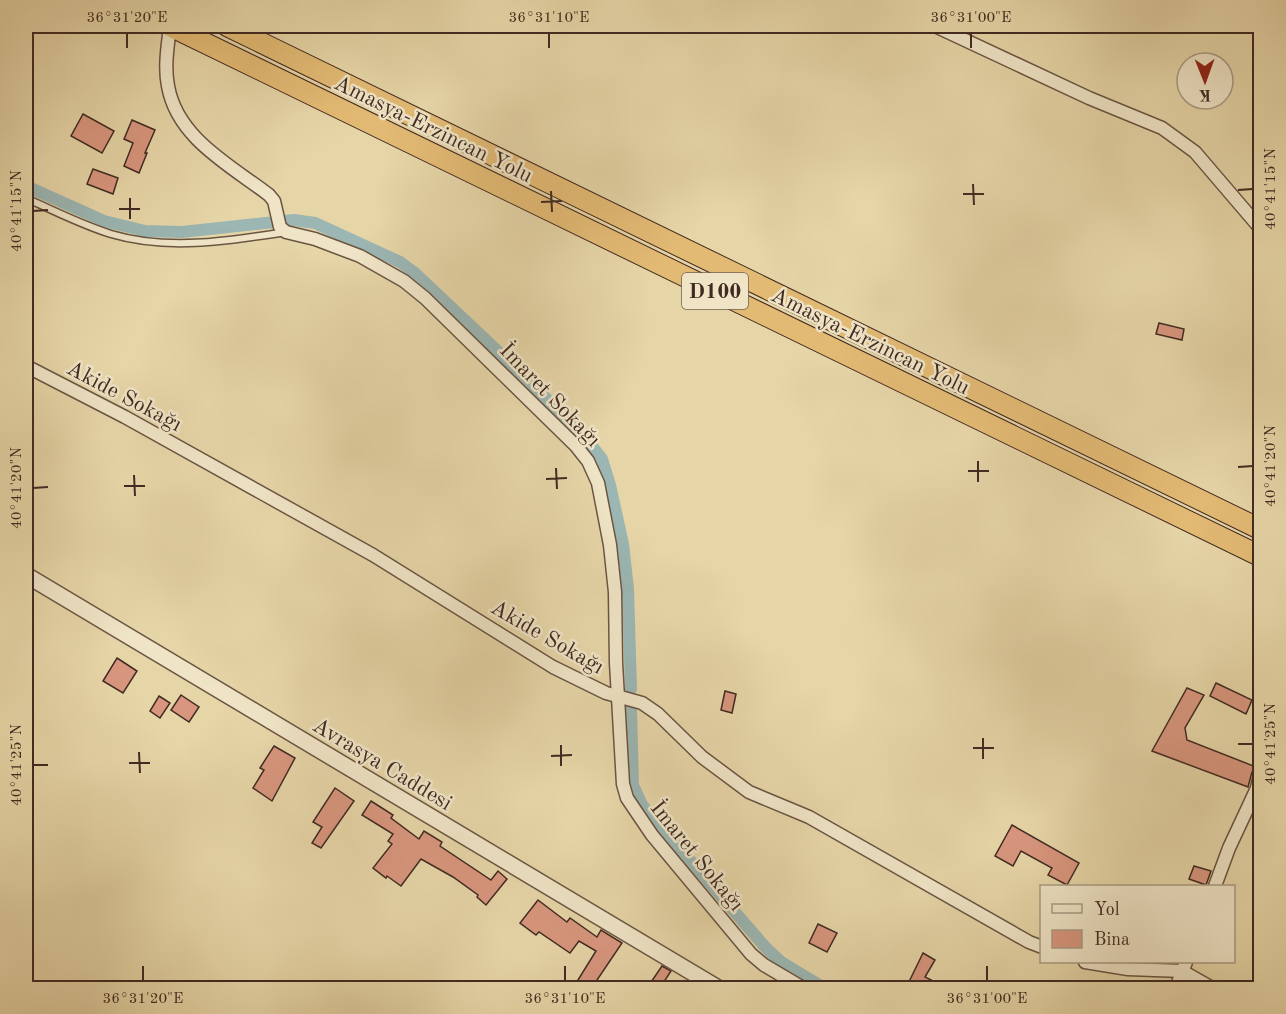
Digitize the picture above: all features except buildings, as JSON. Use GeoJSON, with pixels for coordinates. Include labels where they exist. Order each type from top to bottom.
{"type":"FeatureCollection","features":[{"type":"Feature","properties":{"kind":"highway","name":"Amasya-Erzincan Yolu"},"geometry":{"type":"LineString","coordinates":[[170,26],[1260,556]]}},
{"type":"Feature","properties":{"kind":"highway","name":"Amasya-Erzincan Yolu"},"geometry":{"type":"LineString","coordinates":[[227,26],[1260,529]]}},
{"type":"Feature","properties":{"kind":"street"},"geometry":{"type":"LineString","coordinates":[[170,26],[166,64],[167,84],[171,101],[179,117],[191,134],[206,148],[269,195],[274,201],[283,229]]}},
{"type":"Feature","properties":{"kind":"street"},"geometry":{"type":"LineString","coordinates":[[935,26],[1089,98],[1162,128],[1195,152],[1260,228]]}},
{"type":"Feature","properties":{"kind":"street","name":"İmaret Sokağı"},"geometry":{"type":"LineString","coordinates":[[283,229],[336,246],[384,268],[404,281],[463,333],[576,446],[588,461],[598,483],[610,545],[615,592],[623,783],[627,798],[635,812],[751,954],[764,965],[803,988]]}},
{"type":"Feature","properties":{"kind":"street","name":"Akide Sokağı"},"geometry":{"type":"LineString","coordinates":[[26,366],[125,417],[373,555],[554,667],[606,693],[634,700],[658,714],[702,757],[749,792],[808,817],[1040,946]]}},
{"type":"Feature","properties":{"kind":"street","name":"Avrasya Caddesi"},"geometry":{"type":"LineString","coordinates":[[26,575],[716,988]]}},
{"type":"Feature","properties":{"kind":"street"},"geometry":{"type":"LineString","coordinates":[[1260,695],[1260,727]]}},
{"type":"Feature","properties":{"kind":"street"},"geometry":{"type":"LineString","coordinates":[[1215,885],[1229,848],[1257,788],[1260,774]]}},
{"type":"Feature","properties":{"kind":"street"},"geometry":{"type":"LineString","coordinates":[[1091,963],[1128,969],[1184,966],[1212,988]]}},
{"type":"Feature","properties":{"kind":"street"},"geometry":{"type":"LineString","coordinates":[[1176,988],[1184,966]]}},
{"type":"Feature","properties":{"kind":"lane"},"geometry":{"type":"LineString","coordinates":[[26,198],[112,234],[144,241],[176,243],[224,241],[283,229]]}},
{"type":"Feature","properties":{"kind":"waterway"},"geometry":{"type":"LineString","coordinates":[[26,186],[104,221],[145,231],[182,232],[294,220],[315,223],[400,262],[415,273],[526,378],[588,441],[602,459],[623,544],[628,589],[631,689]]}},
{"type":"Feature","properties":{"kind":"waterway"},"geometry":{"type":"LineString","coordinates":[[631,709],[633,785],[642,805],[766,948],[781,962],[824,988]]}}]}
